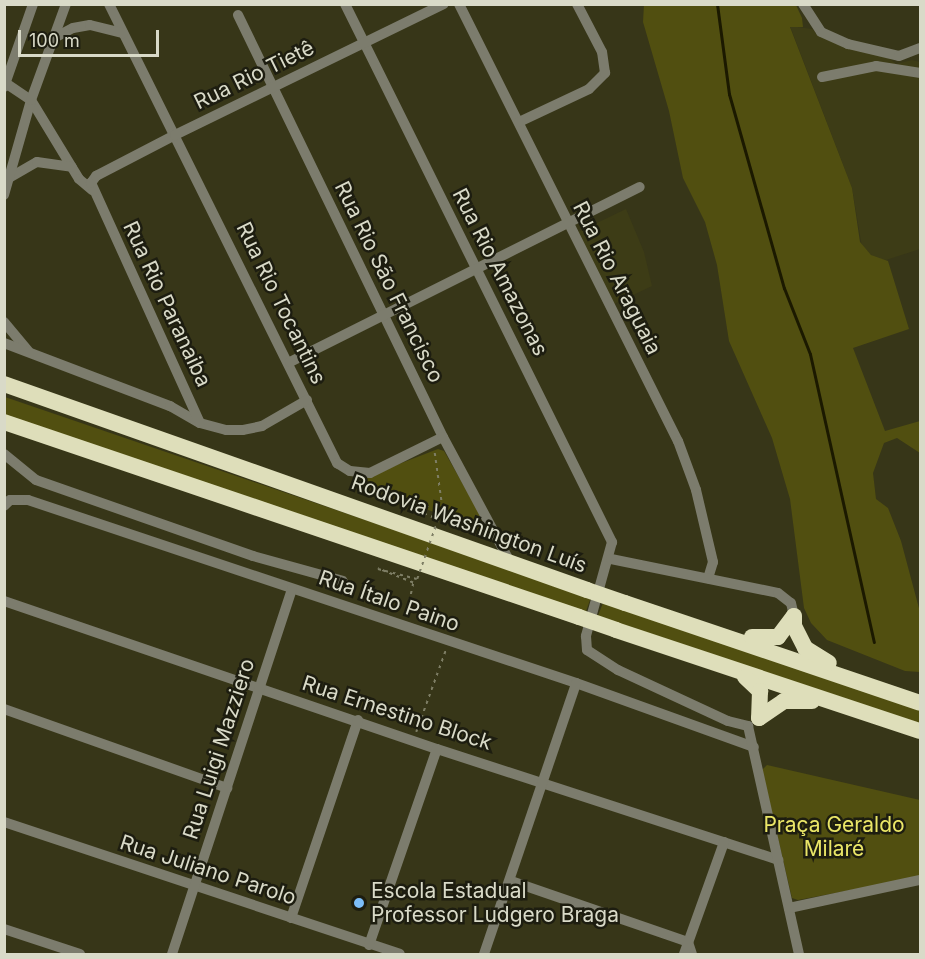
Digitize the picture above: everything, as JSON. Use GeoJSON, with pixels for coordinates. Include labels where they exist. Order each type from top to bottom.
{"type":"FeatureCollection","features":[{"type":"Feature","properties":{"kind":"highway","name":"Rodovia Washington Luís"},"geometry":{"type":"LineString","coordinates":[[4,384],[511,564],[921,703]]}},
{"type":"Feature","properties":{"kind":"highway"},"geometry":{"type":"LineString","coordinates":[[4,422],[921,731]]}},
{"type":"Feature","properties":{"kind":"highway"},"geometry":{"type":"LineString","coordinates":[[705,628],[770,640],[778,637],[794,616]]}},
{"type":"Feature","properties":{"kind":"highway"},"geometry":{"type":"LineString","coordinates":[[794,616],[794,626],[805,648],[869,686]]}},
{"type":"Feature","properties":{"kind":"highway"},"geometry":{"type":"LineString","coordinates":[[697,657],[757,684],[762,698],[753,722]]}},
{"type":"Feature","properties":{"kind":"highway"},"geometry":{"type":"LineString","coordinates":[[753,722],[774,705],[799,699],[869,714]]}},
{"type":"Feature","properties":{"kind":"street"},"geometry":{"type":"LineString","coordinates":[[32,100],[5,84],[33,4]]}},
{"type":"Feature","properties":{"kind":"street"},"geometry":{"type":"LineString","coordinates":[[4,195],[32,100],[66,4]]}},
{"type":"Feature","properties":{"kind":"street","name":"Rua Rio Tocantins"},"geometry":{"type":"LineString","coordinates":[[109,4],[290,362],[337,463],[364,474],[438,440]]}},
{"type":"Feature","properties":{"kind":"street","name":"Rua Rio Amazonas"},"geometry":{"type":"LineString","coordinates":[[345,4],[601,516],[612,542],[611,559]]}},
{"type":"Feature","properties":{"kind":"street","name":"Rua Rio Tietê"},"geometry":{"type":"LineString","coordinates":[[92,190],[96,176],[363,42],[444,4]]}},
{"type":"Feature","properties":{"kind":"street","name":"Rua Rio Araguaia"},"geometry":{"type":"LineString","coordinates":[[459,4],[688,466],[713,562],[708,578]]}},
{"type":"Feature","properties":{"kind":"street"},"geometry":{"type":"LineString","coordinates":[[519,122],[577,96],[602,78],[602,52],[578,4]]}},
{"type":"Feature","properties":{"kind":"street"},"geometry":{"type":"LineString","coordinates":[[803,4],[821,32],[848,44],[899,56],[921,48]]}},
{"type":"Feature","properties":{"kind":"street","name":"Rua Rio São Francisco"},"geometry":{"type":"LineString","coordinates":[[237,15],[385,315],[438,440],[511,564]]}},
{"type":"Feature","properties":{"kind":"street"},"geometry":{"type":"LineString","coordinates":[[54,38],[73,28],[90,25],[123,33]]}},
{"type":"Feature","properties":{"kind":"street"},"geometry":{"type":"LineString","coordinates":[[822,77],[876,66],[921,73]]}},
{"type":"Feature","properties":{"kind":"street","name":"Rua Rio Paranaiba"},"geometry":{"type":"LineString","coordinates":[[32,100],[72,167],[92,190],[200,423]]}},
{"type":"Feature","properties":{"kind":"street"},"geometry":{"type":"LineString","coordinates":[[9,178],[37,162],[72,167]]}},
{"type":"Feature","properties":{"kind":"street"},"geometry":{"type":"LineString","coordinates":[[290,362],[640,187]]}},
{"type":"Feature","properties":{"kind":"street"},"geometry":{"type":"LineString","coordinates":[[4,322],[31,354]]}},
{"type":"Feature","properties":{"kind":"street"},"geometry":{"type":"LineString","coordinates":[[4,343],[170,406],[200,423],[226,430],[262,426],[307,399]]}},
{"type":"Feature","properties":{"kind":"street"},"geometry":{"type":"LineString","coordinates":[[4,454],[36,480],[253,556],[343,581]]}},
{"type":"Feature","properties":{"kind":"street","name":"Rua Ítalo Paino"},"geometry":{"type":"LineString","coordinates":[[8,503],[28,500],[576,683],[754,747]]}},
{"type":"Feature","properties":{"kind":"street"},"geometry":{"type":"LineString","coordinates":[[794,616],[791,603],[778,593],[611,559],[586,636],[592,656],[728,721],[753,722],[754,747],[799,954]]}},
{"type":"Feature","properties":{"kind":"street","name":"Rua Luigi Mazziero"},"geometry":{"type":"LineString","coordinates":[[172,954],[292,589]]}},
{"type":"Feature","properties":{"kind":"street","name":"Rua Ernestino Block"},"geometry":{"type":"LineString","coordinates":[[4,601],[414,738],[437,749],[778,860]]}},
{"type":"Feature","properties":{"kind":"street"},"geometry":{"type":"LineString","coordinates":[[484,954],[512,881],[576,683]]}},
{"type":"Feature","properties":{"kind":"street"},"geometry":{"type":"LineString","coordinates":[[4,709],[227,788]]}},
{"type":"Feature","properties":{"kind":"street"},"geometry":{"type":"LineString","coordinates":[[291,918],[358,720]]}},
{"type":"Feature","properties":{"kind":"street"},"geometry":{"type":"LineString","coordinates":[[369,945],[437,749]]}},
{"type":"Feature","properties":{"kind":"street","name":"Rua Juliano Parolo"},"geometry":{"type":"LineString","coordinates":[[4,822],[194,888],[400,954]]}},
{"type":"Feature","properties":{"kind":"street"},"geometry":{"type":"LineString","coordinates":[[684,954],[724,842]]}},
{"type":"Feature","properties":{"kind":"street"},"geometry":{"type":"LineString","coordinates":[[789,908],[921,880]]}},
{"type":"Feature","properties":{"kind":"street"},"geometry":{"type":"LineString","coordinates":[[512,881],[688,942]]}},
{"type":"Feature","properties":{"kind":"street"},"geometry":{"type":"LineString","coordinates":[[4,928],[80,954]]}},
{"type":"Feature","properties":{"kind":"street"},"geometry":{"type":"LineString","coordinates":[[688,942],[692,954]]}},
{"type":"Feature","properties":{"kind":"path"},"geometry":{"type":"LineString","coordinates":[[404,626],[413,584],[378,569],[417,579],[438,519],[403,505],[404,502],[443,511],[438,440]]}},
{"type":"Feature","properties":{"kind":"path"},"geometry":{"type":"LineString","coordinates":[[414,738],[448,642]]}},
{"type":"Feature","properties":{"kind":"shaded area"},"geometry":{"type":"Polygon","coordinates":[[[790,26],[812,29],[819,35],[888,57],[896,64],[912,60],[920,62],[920,249],[886,260],[875,258],[862,247],[852,188],[790,26]]]}},
{"type":"Feature","properties":{"kind":"shaded area"},"geometry":{"type":"Polygon","coordinates":[[[626,209],[644,252],[652,286],[612,305],[578,232],[626,209]]]}},
{"type":"Feature","properties":{"kind":"green space"},"geometry":{"type":"Polygon","coordinates":[[[644,4],[796,5],[802,18],[803,27],[790,27],[852,188],[860,242],[871,255],[888,261],[909,329],[853,348],[885,431],[920,421],[920,453],[897,438],[884,443],[873,473],[876,499],[888,508],[901,541],[920,612],[920,672],[905,671],[827,640],[811,623],[804,608],[790,499],[772,438],[729,341],[717,265],[705,222],[683,178],[669,111],[643,22],[644,4]]]}},
{"type":"Feature","properties":{"kind":"green space"},"geometry":{"type":"Polygon","coordinates":[[[5,397],[591,597],[585,614],[5,419],[5,397]]]}},
{"type":"Feature","properties":{"kind":"green space"},"geometry":{"type":"Polygon","coordinates":[[[438,449],[444,451],[480,514],[480,530],[364,485],[360,479],[438,449]]]}},
{"type":"Feature","properties":{"kind":"green space"},"geometry":{"type":"Polygon","coordinates":[[[603,603],[920,709],[920,725],[597,618],[603,603]]]}},
{"type":"Feature","properties":{"kind":"green space","name":"Praça Geraldo Milaré"},"geometry":{"type":"Polygon","coordinates":[[[767,765],[920,800],[920,877],[798,900],[792,898],[762,770],[767,765]]]}},
{"type":"Feature","properties":{"kind":"waterway"},"geometry":{"type":"LineString","coordinates":[[717,4],[729,94],[784,288],[810,354],[874,642]]}},
{"type":"Feature","properties":{"kind":"place","name":"Escola Estadual Professor Ludgero Braga"},"geometry":{"type":"Point","coordinates":[359,903]}}]}
